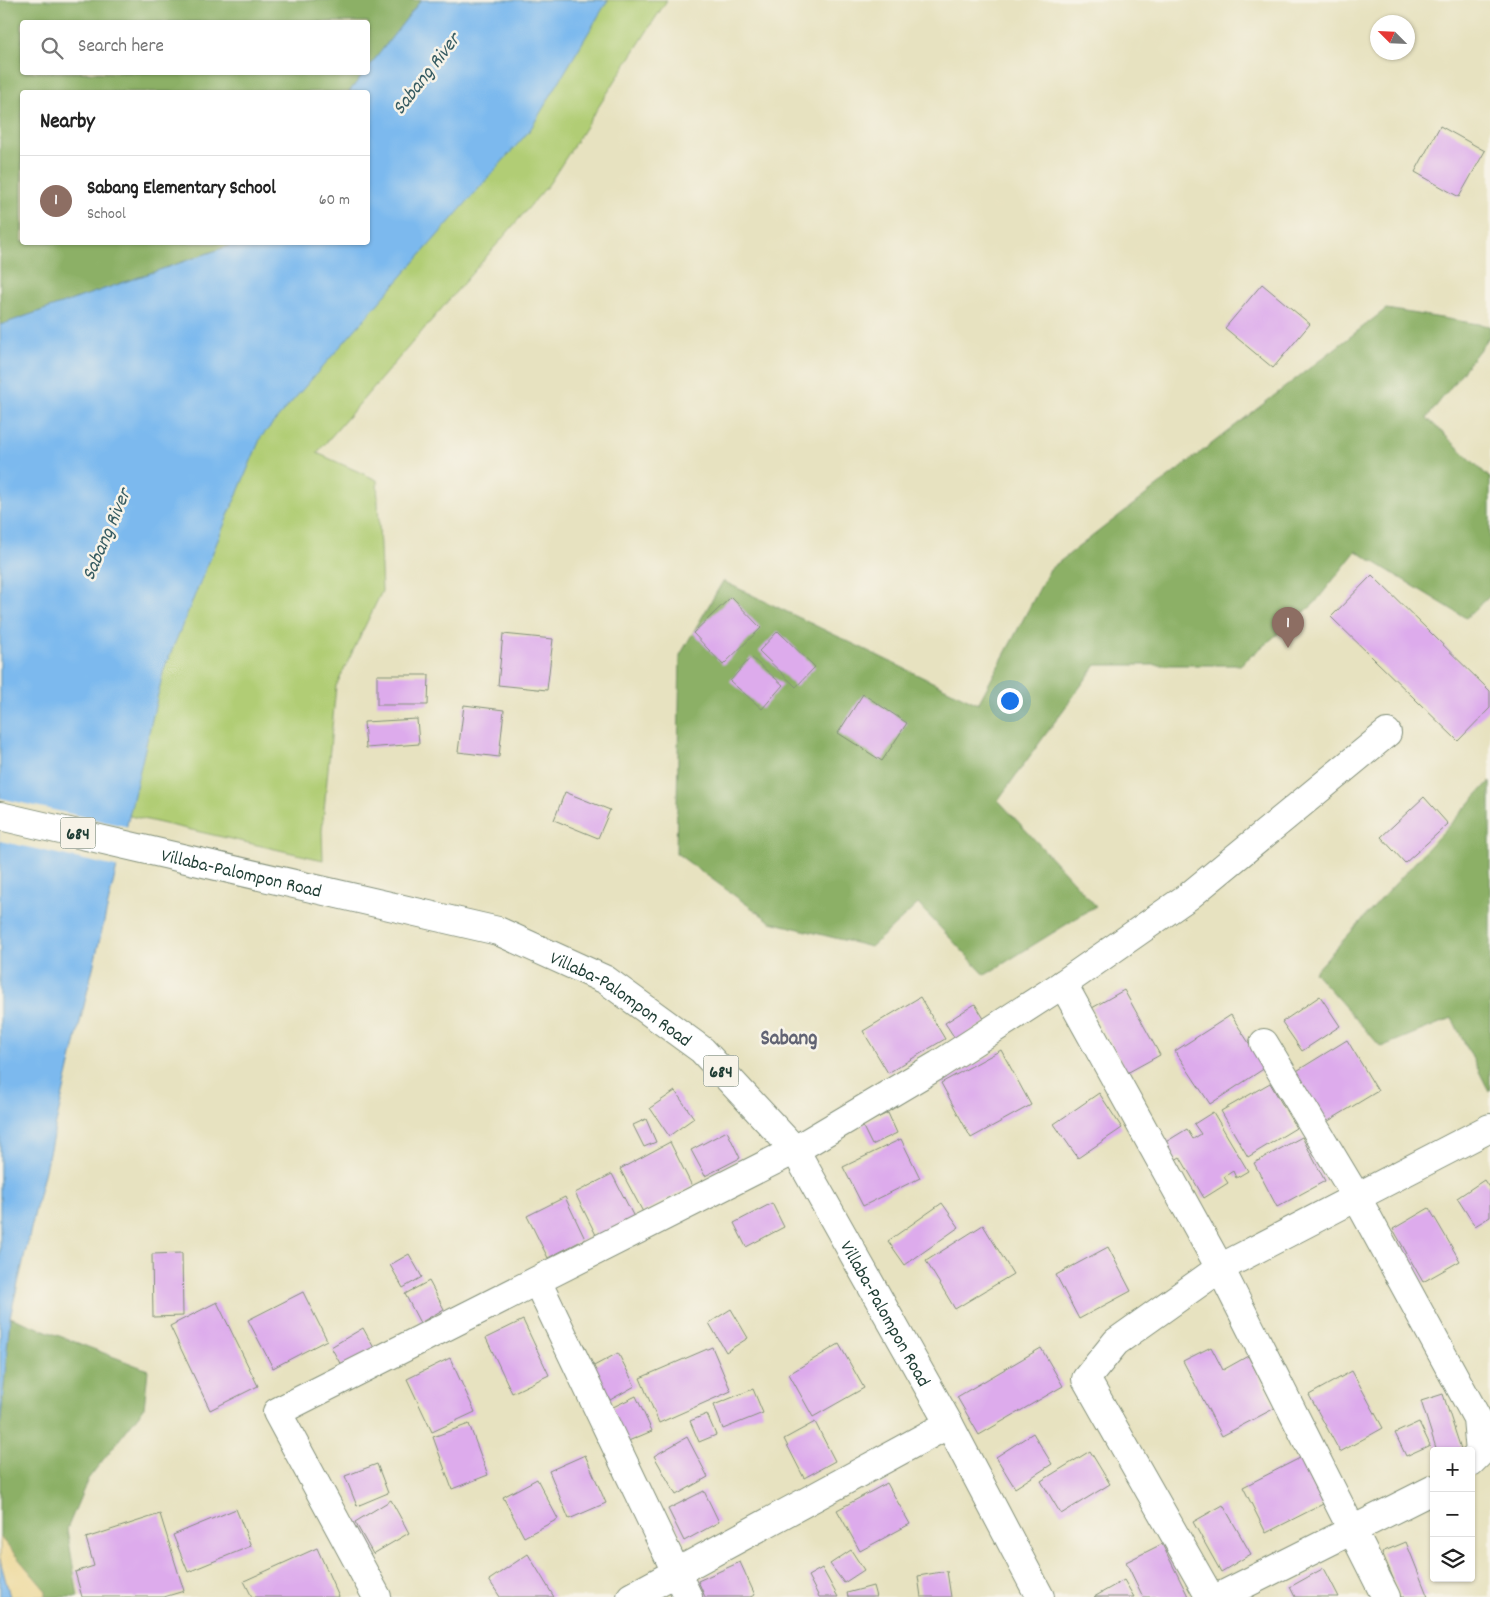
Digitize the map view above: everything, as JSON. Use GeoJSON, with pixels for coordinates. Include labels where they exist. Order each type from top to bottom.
{"type":"FeatureCollection","features":[{"type":"Feature","properties":{"kind":"street"},"geometry":{"type":"LineString","coordinates":[[377,1597],[277,1412],[795,1150],[938,1064],[1063,984],[1189,896],[1387,733]]}},
{"type":"Feature","properties":{"kind":"street","name":"Villaba-Palompon Road"},"geometry":{"type":"LineString","coordinates":[[0,816],[498,931],[606,980],[702,1050],[795,1150],[949,1424],[1040,1597]]}},
{"type":"Feature","properties":{"kind":"street"},"geometry":{"type":"LineString","coordinates":[[1063,984],[1220,1268],[1386,1597]]}},
{"type":"Feature","properties":{"kind":"street"},"geometry":{"type":"LineString","coordinates":[[1264,1043],[1357,1198],[1477,1418],[1480,1453],[1475,1458]]}},
{"type":"Feature","properties":{"kind":"street"},"geometry":{"type":"LineString","coordinates":[[1210,1597],[1086,1379],[1116,1342],[1220,1268],[1490,1128]]}},
{"type":"Feature","properties":{"kind":"street"},"geometry":{"type":"LineString","coordinates":[[537,1281],[688,1597]]}},
{"type":"Feature","properties":{"kind":"street"},"geometry":{"type":"LineString","coordinates":[[631,1597],[949,1424]]}},
{"type":"Feature","properties":{"kind":"street"},"geometry":{"type":"LineString","coordinates":[[1219,1597],[1430,1491]]}},
{"type":"Feature","properties":{"kind":"green space"},"geometry":{"type":"Polygon","coordinates":[[[0,0],[421,0],[370,65],[370,20],[20,20],[20,75],[362,75],[351,90],[20,90],[20,245],[230,245],[0,325],[0,0]]]}},
{"type":"Feature","properties":{"kind":"green space"},"geometry":{"type":"Polygon","coordinates":[[[538,0],[667,0],[549,184],[317,453],[377,480],[382,591],[336,686],[322,831],[323,860],[130,816],[46,800],[120,557],[485,111],[538,0]]]}},
{"type":"Feature","properties":{"kind":"green space"},"geometry":{"type":"Polygon","coordinates":[[[1386,309],[1490,326],[1490,336],[1427,418],[1490,478],[1490,596],[1466,618],[1356,551],[1314,604],[1240,665],[1096,665],[998,800],[1096,906],[985,975],[918,904],[871,947],[771,922],[676,853],[680,655],[723,581],[978,704],[1050,569],[1386,309]]]}},
{"type":"Feature","properties":{"kind":"green space"},"geometry":{"type":"Polygon","coordinates":[[[1490,781],[1489,1091],[1452,1018],[1381,1047],[1314,972],[1490,781]]]}},
{"type":"Feature","properties":{"kind":"green space"},"geometry":{"type":"Polygon","coordinates":[[[10,1317],[148,1370],[144,1408],[88,1479],[67,1529],[78,1597],[46,1597],[45,1590],[0,1537],[0,1429],[10,1317]]]}},
{"type":"Feature","properties":{"kind":"sand"},"geometry":{"type":"Polygon","coordinates":[[[0,1537],[46,1591],[46,1597],[10,1597],[0,1560],[0,1537]]]}},
{"type":"Feature","properties":{"kind":"water","name":"Sabang River"},"geometry":{"type":"Polygon","coordinates":[[[421,0],[608,0],[530,130],[261,437],[164,669],[10,1317],[0,1429],[0,325],[230,245],[370,245],[370,90],[351,90],[362,75],[370,75],[370,65],[421,0]]]}},
{"type":"Feature","properties":{"kind":"water"},"geometry":{"type":"Polygon","coordinates":[[[0,1560],[10,1597],[0,1597],[0,1560]]]}},
{"type":"Feature","properties":{"kind":"pier"},"geometry":{"type":"Polygon","coordinates":[[[0,798],[129,827],[120,868],[0,841],[0,798]]]}},
{"type":"Feature","properties":{"kind":"building"},"geometry":{"type":"Polygon","coordinates":[[[1440,126],[1485,151],[1459,197],[1415,172],[1440,126]]]}},
{"type":"Feature","properties":{"kind":"building"},"geometry":{"type":"Polygon","coordinates":[[[1262,284],[1310,324],[1273,368],[1225,328],[1262,284]]]}},
{"type":"Feature","properties":{"kind":"building"},"geometry":{"type":"Polygon","coordinates":[[[1372,575],[1490,691],[1490,708],[1458,741],[1331,617],[1372,575]]]}},
{"type":"Feature","properties":{"kind":"building"},"geometry":{"type":"Polygon","coordinates":[[[731,597],[761,628],[723,665],[693,633],[731,597]]]}},
{"type":"Feature","properties":{"kind":"building"},"geometry":{"type":"Polygon","coordinates":[[[778,631],[815,667],[796,687],[759,651],[778,631]]]}},
{"type":"Feature","properties":{"kind":"building"},"geometry":{"type":"Polygon","coordinates":[[[503,634],[553,639],[547,690],[498,685],[503,634]]]}},
{"type":"Feature","properties":{"kind":"building"},"geometry":{"type":"Polygon","coordinates":[[[751,657],[783,685],[762,709],[730,681],[751,657]]]}},
{"type":"Feature","properties":{"kind":"building"},"geometry":{"type":"Polygon","coordinates":[[[377,675],[429,675],[428,705],[377,705],[377,675]]]}},
{"type":"Feature","properties":{"kind":"building"},"geometry":{"type":"Polygon","coordinates":[[[863,694],[907,723],[882,761],[838,733],[863,694]]]}},
{"type":"Feature","properties":{"kind":"building"},"geometry":{"type":"Polygon","coordinates":[[[464,705],[504,710],[499,757],[458,752],[464,705]]]}},
{"type":"Feature","properties":{"kind":"building"},"geometry":{"type":"Polygon","coordinates":[[[417,719],[419,744],[366,748],[364,722],[417,719]]]}},
{"type":"Feature","properties":{"kind":"building"},"geometry":{"type":"Polygon","coordinates":[[[565,792],[610,810],[598,838],[554,820],[565,792]]]}},
{"type":"Feature","properties":{"kind":"building"},"geometry":{"type":"Polygon","coordinates":[[[1424,797],[1448,824],[1405,863],[1381,837],[1424,797]]]}},
{"type":"Feature","properties":{"kind":"building"},"geometry":{"type":"Polygon","coordinates":[[[1124,990],[1160,1055],[1127,1073],[1092,1008],[1124,990]]]}},
{"type":"Feature","properties":{"kind":"building"},"geometry":{"type":"Polygon","coordinates":[[[1320,996],[1340,1026],[1302,1051],[1282,1022],[1320,996]]]}},
{"type":"Feature","properties":{"kind":"building"},"geometry":{"type":"Polygon","coordinates":[[[920,997],[945,1039],[888,1073],[863,1031],[920,997]]]}},
{"type":"Feature","properties":{"kind":"building"},"geometry":{"type":"Polygon","coordinates":[[[975,1004],[986,1022],[956,1040],[945,1023],[975,1004]]]}},
{"type":"Feature","properties":{"kind":"building"},"geometry":{"type":"Polygon","coordinates":[[[1231,1015],[1265,1068],[1210,1104],[1175,1051],[1231,1015]]]}},
{"type":"Feature","properties":{"kind":"building"},"geometry":{"type":"Polygon","coordinates":[[[1347,1040],[1378,1091],[1325,1123],[1295,1072],[1347,1040]]]}},
{"type":"Feature","properties":{"kind":"building"},"geometry":{"type":"Polygon","coordinates":[[[1001,1050],[1031,1105],[971,1138],[941,1083],[1001,1050]]]}},
{"type":"Feature","properties":{"kind":"building"},"geometry":{"type":"Polygon","coordinates":[[[1270,1083],[1296,1128],[1248,1157],[1221,1111],[1270,1083]]]}},
{"type":"Feature","properties":{"kind":"building"},"geometry":{"type":"Polygon","coordinates":[[[675,1091],[694,1118],[669,1136],[650,1108],[675,1091]]]}},
{"type":"Feature","properties":{"kind":"building"},"geometry":{"type":"Polygon","coordinates":[[[1099,1093],[1122,1128],[1078,1158],[1054,1124],[1099,1093]]]}},
{"type":"Feature","properties":{"kind":"building"},"geometry":{"type":"Polygon","coordinates":[[[1213,1112],[1248,1171],[1236,1178],[1233,1171],[1224,1177],[1228,1183],[1204,1198],[1180,1157],[1175,1160],[1164,1143],[1187,1129],[1193,1139],[1201,1134],[1194,1124],[1213,1112]]]}},
{"type":"Feature","properties":{"kind":"building"},"geometry":{"type":"Polygon","coordinates":[[[888,1113],[897,1133],[872,1145],[862,1125],[888,1113]]]}},
{"type":"Feature","properties":{"kind":"building"},"geometry":{"type":"Polygon","coordinates":[[[646,1119],[656,1142],[644,1147],[633,1125],[646,1119]]]}},
{"type":"Feature","properties":{"kind":"building"},"geometry":{"type":"Polygon","coordinates":[[[727,1131],[740,1158],[705,1176],[691,1150],[727,1131]]]}},
{"type":"Feature","properties":{"kind":"building"},"geometry":{"type":"Polygon","coordinates":[[[1302,1137],[1325,1181],[1277,1207],[1254,1163],[1302,1137]]]}},
{"type":"Feature","properties":{"kind":"building"},"geometry":{"type":"Polygon","coordinates":[[[901,1139],[920,1178],[863,1206],[843,1167],[901,1139]]]}},
{"type":"Feature","properties":{"kind":"building"},"geometry":{"type":"Polygon","coordinates":[[[670,1142],[692,1186],[643,1212],[620,1169],[670,1142]]]}},
{"type":"Feature","properties":{"kind":"building"},"geometry":{"type":"Polygon","coordinates":[[[612,1174],[635,1219],[598,1239],[575,1193],[612,1174]]]}},
{"type":"Feature","properties":{"kind":"building"},"geometry":{"type":"Polygon","coordinates":[[[1484,1180],[1490,1189],[1490,1217],[1475,1226],[1457,1198],[1484,1180]]]}},
{"type":"Feature","properties":{"kind":"building"},"geometry":{"type":"Polygon","coordinates":[[[565,1197],[585,1239],[548,1258],[527,1216],[565,1197]]]}},
{"type":"Feature","properties":{"kind":"building"},"geometry":{"type":"Polygon","coordinates":[[[772,1203],[784,1227],[746,1247],[734,1223],[772,1203]]]}},
{"type":"Feature","properties":{"kind":"building"},"geometry":{"type":"Polygon","coordinates":[[[942,1203],[959,1227],[905,1265],[888,1241],[942,1203]]]}},
{"type":"Feature","properties":{"kind":"building"},"geometry":{"type":"Polygon","coordinates":[[[1429,1208],[1460,1261],[1423,1282],[1393,1229],[1429,1208]]]}},
{"type":"Feature","properties":{"kind":"building"},"geometry":{"type":"Polygon","coordinates":[[[983,1225],[1013,1274],[955,1309],[926,1261],[983,1225]]]}},
{"type":"Feature","properties":{"kind":"building"},"geometry":{"type":"Polygon","coordinates":[[[1108,1247],[1131,1291],[1079,1319],[1056,1275],[1108,1247]]]}},
{"type":"Feature","properties":{"kind":"building"},"geometry":{"type":"Polygon","coordinates":[[[182,1253],[183,1316],[153,1317],[152,1254],[182,1253]]]}},
{"type":"Feature","properties":{"kind":"building"},"geometry":{"type":"Polygon","coordinates":[[[409,1254],[422,1277],[403,1288],[390,1265],[409,1254]]]}},
{"type":"Feature","properties":{"kind":"building"},"geometry":{"type":"Polygon","coordinates":[[[429,1281],[444,1309],[420,1323],[405,1294],[429,1281]]]}},
{"type":"Feature","properties":{"kind":"building"},"geometry":{"type":"Polygon","coordinates":[[[303,1292],[327,1340],[273,1368],[248,1320],[303,1292]]]}},
{"type":"Feature","properties":{"kind":"building"},"geometry":{"type":"Polygon","coordinates":[[[217,1302],[258,1386],[210,1410],[170,1326],[217,1302]]]}},
{"type":"Feature","properties":{"kind":"building"},"geometry":{"type":"Polygon","coordinates":[[[731,1309],[748,1338],[726,1352],[709,1323],[731,1309]]]}},
{"type":"Feature","properties":{"kind":"building"},"geometry":{"type":"Polygon","coordinates":[[[523,1320],[549,1375],[512,1393],[486,1338],[523,1320]]]}},
{"type":"Feature","properties":{"kind":"building"},"geometry":{"type":"Polygon","coordinates":[[[363,1328],[374,1348],[342,1367],[331,1347],[363,1328]]]}},
{"type":"Feature","properties":{"kind":"building"},"geometry":{"type":"Polygon","coordinates":[[[839,1344],[864,1388],[813,1417],[789,1374],[839,1344]]]}},
{"type":"Feature","properties":{"kind":"building"},"geometry":{"type":"Polygon","coordinates":[[[712,1347],[731,1391],[659,1423],[640,1378],[712,1347]]]}},
{"type":"Feature","properties":{"kind":"building"},"geometry":{"type":"Polygon","coordinates":[[[1211,1347],[1223,1370],[1248,1356],[1275,1408],[1222,1436],[1183,1361],[1211,1347]]]}},
{"type":"Feature","properties":{"kind":"building"},"geometry":{"type":"Polygon","coordinates":[[[1041,1348],[1063,1386],[979,1435],[957,1397],[1041,1348]]]}},
{"type":"Feature","properties":{"kind":"building"},"geometry":{"type":"Polygon","coordinates":[[[618,1353],[635,1386],[610,1400],[592,1367],[618,1353]]]}},
{"type":"Feature","properties":{"kind":"building"},"geometry":{"type":"Polygon","coordinates":[[[450,1358],[475,1412],[432,1432],[407,1379],[450,1358]]]}},
{"type":"Feature","properties":{"kind":"building"},"geometry":{"type":"Polygon","coordinates":[[[1352,1371],[1383,1428],[1340,1452],[1309,1395],[1352,1371]]]}},
{"type":"Feature","properties":{"kind":"building"},"geometry":{"type":"Polygon","coordinates":[[[753,1389],[763,1413],[723,1429],[714,1405],[753,1389]]]}},
{"type":"Feature","properties":{"kind":"building"},"geometry":{"type":"Polygon","coordinates":[[[1443,1394],[1460,1447],[1436,1447],[1421,1401],[1443,1394]]]}},
{"type":"Feature","properties":{"kind":"building"},"geometry":{"type":"Polygon","coordinates":[[[636,1396],[652,1431],[626,1442],[611,1408],[636,1396]]]}},
{"type":"Feature","properties":{"kind":"building"},"geometry":{"type":"Polygon","coordinates":[[[707,1414],[716,1435],[699,1442],[690,1421],[707,1414]]]}},
{"type":"Feature","properties":{"kind":"building"},"geometry":{"type":"Polygon","coordinates":[[[815,1422],[835,1461],[804,1478],[784,1439],[815,1422]]]}},
{"type":"Feature","properties":{"kind":"building"},"geometry":{"type":"Polygon","coordinates":[[[1419,1422],[1430,1445],[1406,1456],[1395,1433],[1419,1422]]]}},
{"type":"Feature","properties":{"kind":"building"},"geometry":{"type":"Polygon","coordinates":[[[469,1424],[488,1475],[452,1489],[433,1437],[469,1424]]]}},
{"type":"Feature","properties":{"kind":"building"},"geometry":{"type":"Polygon","coordinates":[[[1033,1433],[1052,1464],[1015,1488],[996,1457],[1033,1433]]]}},
{"type":"Feature","properties":{"kind":"building"},"geometry":{"type":"Polygon","coordinates":[[[687,1437],[708,1477],[676,1495],[654,1456],[687,1437]]]}},
{"type":"Feature","properties":{"kind":"building"},"geometry":{"type":"Polygon","coordinates":[[[1090,1451],[1110,1484],[1061,1514],[1041,1481],[1090,1451]]]}},
{"type":"Feature","properties":{"kind":"building"},"geometry":{"type":"Polygon","coordinates":[[[585,1455],[606,1503],[569,1519],[549,1471],[585,1455]]]}},
{"type":"Feature","properties":{"kind":"building"},"geometry":{"type":"Polygon","coordinates":[[[1300,1458],[1323,1504],[1266,1533],[1243,1487],[1300,1458]]]}},
{"type":"Feature","properties":{"kind":"building"},"geometry":{"type":"Polygon","coordinates":[[[377,1464],[388,1493],[357,1506],[345,1476],[377,1464]]]}},
{"type":"Feature","properties":{"kind":"building"},"geometry":{"type":"Polygon","coordinates":[[[537,1479],[558,1519],[524,1537],[503,1497],[537,1479]]]}},
{"type":"Feature","properties":{"kind":"building"},"geometry":{"type":"Polygon","coordinates":[[[887,1483],[910,1524],[860,1551],[837,1510],[887,1483]]]}},
{"type":"Feature","properties":{"kind":"building"},"geometry":{"type":"Polygon","coordinates":[[[704,1491],[719,1522],[684,1541],[668,1509],[704,1491]]]}},
{"type":"Feature","properties":{"kind":"building"},"geometry":{"type":"Polygon","coordinates":[[[391,1500],[409,1533],[373,1554],[355,1522],[391,1500]]]}},
{"type":"Feature","properties":{"kind":"building"},"geometry":{"type":"Polygon","coordinates":[[[1223,1505],[1251,1554],[1221,1572],[1193,1522],[1223,1505]]]}},
{"type":"Feature","properties":{"kind":"building"},"geometry":{"type":"Polygon","coordinates":[[[236,1509],[251,1546],[188,1572],[173,1535],[236,1509]]]}},
{"type":"Feature","properties":{"kind":"building"},"geometry":{"type":"Polygon","coordinates":[[[160,1514],[184,1591],[164,1597],[82,1597],[75,1572],[94,1566],[86,1538],[160,1514]]]}},
{"type":"Feature","properties":{"kind":"building"},"geometry":{"type":"Polygon","coordinates":[[[1406,1542],[1428,1597],[1401,1597],[1382,1552],[1406,1542]]]}},
{"type":"Feature","properties":{"kind":"building"},"geometry":{"type":"Polygon","coordinates":[[[1162,1544],[1187,1597],[1143,1597],[1126,1562],[1162,1544]]]}},
{"type":"Feature","properties":{"kind":"building"},"geometry":{"type":"Polygon","coordinates":[[[317,1548],[339,1597],[252,1597],[244,1581],[317,1548]]]}},
{"type":"Feature","properties":{"kind":"building"},"geometry":{"type":"Polygon","coordinates":[[[851,1550],[864,1570],[844,1583],[830,1564],[851,1550]]]}},
{"type":"Feature","properties":{"kind":"building"},"geometry":{"type":"Polygon","coordinates":[[[528,1554],[554,1597],[500,1597],[489,1580],[528,1554]]]}},
{"type":"Feature","properties":{"kind":"building"},"geometry":{"type":"Polygon","coordinates":[[[740,1562],[755,1595],[750,1597],[705,1597],[698,1581],[740,1562]]]}},
{"type":"Feature","properties":{"kind":"building"},"geometry":{"type":"Polygon","coordinates":[[[822,1568],[838,1597],[819,1597],[808,1576],[822,1568]]]}},
{"type":"Feature","properties":{"kind":"building"},"geometry":{"type":"Polygon","coordinates":[[[1324,1568],[1339,1597],[1295,1597],[1290,1587],[1324,1568]]]}},
{"type":"Feature","properties":{"kind":"building"},"geometry":{"type":"Polygon","coordinates":[[[947,1571],[951,1597],[921,1597],[918,1576],[947,1571]]]}},
{"type":"Feature","properties":{"kind":"building"},"geometry":{"type":"Polygon","coordinates":[[[1124,1580],[1134,1597],[1094,1597],[1124,1580]]]}},
{"type":"Feature","properties":{"kind":"building"},"geometry":{"type":"Polygon","coordinates":[[[873,1586],[876,1597],[848,1597],[847,1593],[873,1586]]]}},
{"type":"Feature","properties":{"kind":"place","name":"Sabang Elementary School"},"geometry":{"type":"Point","coordinates":[1288,648]}},
{"type":"Feature","properties":{"kind":"district","name":"Sabang"},"geometry":{"type":"Point","coordinates":[789,1037]}}]}
